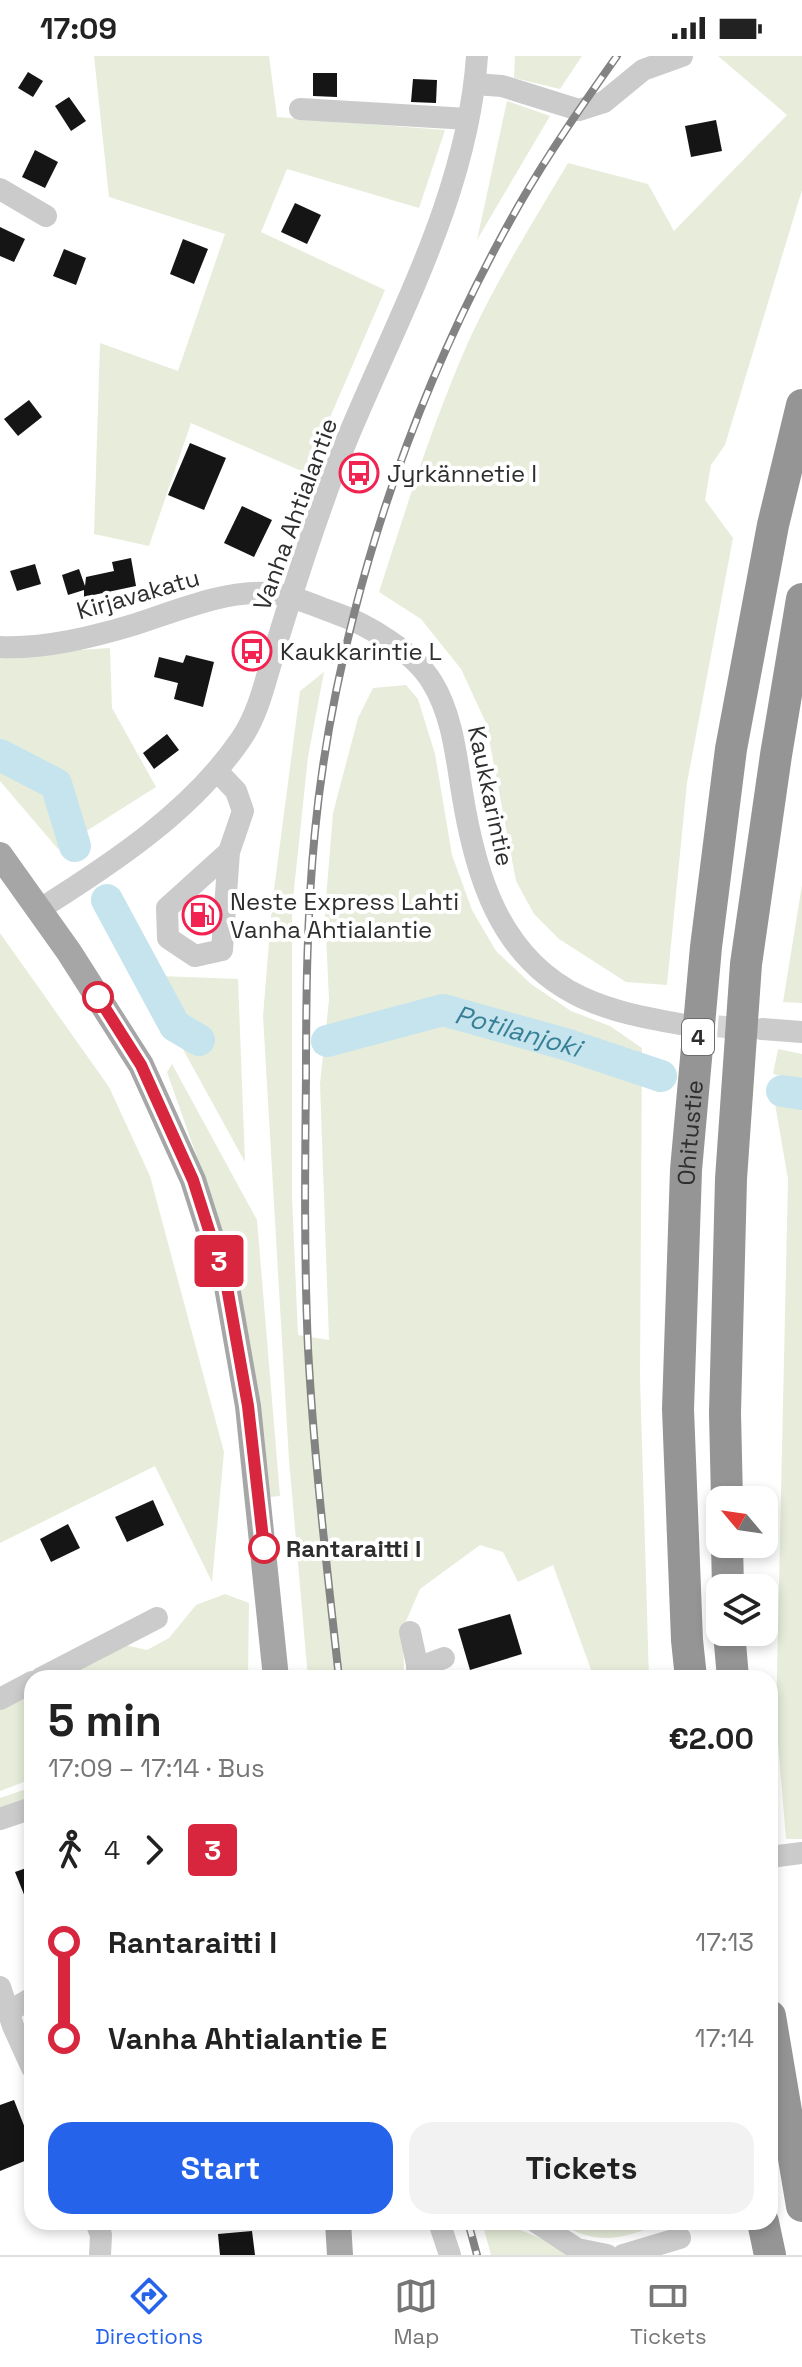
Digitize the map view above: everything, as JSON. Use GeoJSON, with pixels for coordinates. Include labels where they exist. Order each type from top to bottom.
{"type":"FeatureCollection","features":[{"type":"Feature","properties":{"kind":"highway","name":"Ohitustie"},"geometry":{"type":"LineString","coordinates":[[690,1670],[678,1409],[686,1170],[705,962],[731,749],[773,525],[802,405]]}},
{"type":"Feature","properties":{"kind":"highway","name":"Ohitustie"},"geometry":{"type":"LineString","coordinates":[[727,1486],[725,1413],[731,1179],[746,964],[802,599]]}},
{"type":"Feature","properties":{"kind":"highway"},"geometry":{"type":"LineString","coordinates":[[730,1646],[732,1670]]}},
{"type":"Feature","properties":{"kind":"highway"},"geometry":{"type":"LineString","coordinates":[[778,2064],[802,2206]]}},
{"type":"Feature","properties":{"kind":"highway"},"geometry":{"type":"LineString","coordinates":[[765,2230],[770,2255]]}},
{"type":"Feature","properties":{"kind":"main road"},"geometry":{"type":"LineString","coordinates":[[0,855],[40,909],[141,1065],[193,1180],[227,1287],[248,1406],[275,1670]]}},
{"type":"Feature","properties":{"kind":"main road"},"geometry":{"type":"LineString","coordinates":[[338,2230],[340,2255]]}},
{"type":"Feature","properties":{"kind":"street","name":"Vanha Ahtialantie"},"geometry":{"type":"LineString","coordinates":[[40,909],[140,840],[218,772],[244,735],[261,696],[323,502],[450,193],[475,84],[477,56]]}},
{"type":"Feature","properties":{"kind":"street"},"geometry":{"type":"LineString","coordinates":[[475,84],[502,86],[579,110],[604,102],[643,70],[682,56]]}},
{"type":"Feature","properties":{"kind":"street"},"geometry":{"type":"LineString","coordinates":[[300,109],[468,119]]}},
{"type":"Feature","properties":{"kind":"street"},"geometry":{"type":"LineString","coordinates":[[0,189],[46,216]]}},
{"type":"Feature","properties":{"kind":"street","name":"Kirjavakatu"},"geometry":{"type":"LineString","coordinates":[[0,647],[34,648],[137,624],[164,613],[220,598],[272,593],[291,599]]}},
{"type":"Feature","properties":{"kind":"street","name":"Kaukkarintie"},"geometry":{"type":"LineString","coordinates":[[291,599],[353,619],[391,641],[431,679],[447,712],[469,836],[486,892],[517,945],[542,971],[580,997],[627,1014],[680,1024]]}},
{"type":"Feature","properties":{"kind":"street"},"geometry":{"type":"LineString","coordinates":[[218,772],[236,791],[243,811],[229,852]]}},
{"type":"Feature","properties":{"kind":"street"},"geometry":{"type":"LineString","coordinates":[[762,1029],[802,1032]]}},
{"type":"Feature","properties":{"kind":"street"},"geometry":{"type":"LineString","coordinates":[[56,1670],[157,1618]]}},
{"type":"Feature","properties":{"kind":"street"},"geometry":{"type":"LineString","coordinates":[[410,1632],[417,1670]]}},
{"type":"Feature","properties":{"kind":"street"},"geometry":{"type":"LineString","coordinates":[[423,1670],[444,1658]]}},
{"type":"Feature","properties":{"kind":"street"},"geometry":{"type":"LineString","coordinates":[[0,1699],[24,1686]]}},
{"type":"Feature","properties":{"kind":"street"},"geometry":{"type":"LineString","coordinates":[[0,1819],[24,1811]]}},
{"type":"Feature","properties":{"kind":"street"},"geometry":{"type":"LineString","coordinates":[[778,1856],[798,1854]]}},
{"type":"Feature","properties":{"kind":"street"},"geometry":{"type":"LineString","coordinates":[[0,1987],[24,2047]]}},
{"type":"Feature","properties":{"kind":"street"},"geometry":{"type":"LineString","coordinates":[[99,2230],[100,2255]]}},
{"type":"Feature","properties":{"kind":"street"},"geometry":{"type":"LineString","coordinates":[[442,2230],[450,2255]]}},
{"type":"Feature","properties":{"kind":"street"},"geometry":{"type":"LineString","coordinates":[[548,2230],[577,2249],[607,2255]]}},
{"type":"Feature","properties":{"kind":"street"},"geometry":{"type":"LineString","coordinates":[[623,2255],[680,2238]]}},
{"type":"Feature","properties":{"kind":"green space"},"geometry":{"type":"Polygon","coordinates":[[[94,56],[269,56],[277,117],[445,130],[419,208],[287,169],[261,232],[385,290],[306,473],[191,423],[149,546],[94,534],[100,343],[178,371],[225,234],[109,197],[94,56]]]}},
{"type":"Feature","properties":{"kind":"green space"},"geometry":{"type":"Polygon","coordinates":[[[515,56],[582,56],[560,89],[514,78],[515,56]]]}},
{"type":"Feature","properties":{"kind":"green space"},"geometry":{"type":"Polygon","coordinates":[[[718,56],[802,56],[802,190],[725,445],[711,465],[705,500],[733,538],[687,783],[667,985],[626,982],[559,939],[534,914],[516,881],[486,723],[461,669],[421,619],[379,592],[427,447],[471,335],[568,163],[648,184],[674,231],[787,115],[718,56]]]}},
{"type":"Feature","properties":{"kind":"green space"},"geometry":{"type":"Polygon","coordinates":[[[507,101],[550,116],[477,240],[507,101]]]}},
{"type":"Feature","properties":{"kind":"green space"},"geometry":{"type":"Polygon","coordinates":[[[110,648],[112,708],[156,787],[58,849],[0,781],[0,655],[110,648]]]}},
{"type":"Feature","properties":{"kind":"green space"},"geometry":{"type":"Polygon","coordinates":[[[324,672],[308,757],[292,908],[292,1196],[298,1335],[329,1340],[320,1084],[329,1000],[325,911],[333,813],[358,718],[373,688],[406,685],[418,699],[435,754],[452,855],[472,910],[496,951],[531,984],[571,1011],[610,1026],[642,1048],[640,1377],[649,1670],[591,1670],[553,1565],[518,1582],[503,1552],[480,1545],[420,1589],[403,1628],[404,1670],[307,1670],[289,1460],[263,1016],[272,905],[300,691],[324,672]]]}},
{"type":"Feature","properties":{"kind":"green space"},"geometry":{"type":"Polygon","coordinates":[[[802,885],[802,1003],[783,1002],[802,885]]]}},
{"type":"Feature","properties":{"kind":"green space"},"geometry":{"type":"Polygon","coordinates":[[[0,933],[109,1087],[150,1176],[224,1452],[212,1582],[155,1466],[0,1543],[0,933]]]}},
{"type":"Feature","properties":{"kind":"green space"},"geometry":{"type":"Polygon","coordinates":[[[160,976],[238,979],[245,1162],[179,1042],[160,976]]]}},
{"type":"Feature","properties":{"kind":"green space"},"geometry":{"type":"Polygon","coordinates":[[[778,1049],[802,1054],[802,1080],[773,1074],[778,1049]]]}},
{"type":"Feature","properties":{"kind":"green space"},"geometry":{"type":"Polygon","coordinates":[[[172,1064],[257,1220],[280,1496],[270,1497],[232,1257],[167,1072],[172,1064]]]}},
{"type":"Feature","properties":{"kind":"green space"},"geometry":{"type":"Polygon","coordinates":[[[775,1104],[802,1106],[802,1839],[786,1839],[778,1743],[788,1179],[775,1104]]]}},
{"type":"Feature","properties":{"kind":"green space"},"geometry":{"type":"Polygon","coordinates":[[[225,1594],[249,1603],[248,1670],[68,1670],[121,1644],[147,1650],[169,1638],[196,1605],[225,1594]]]}},
{"type":"Feature","properties":{"kind":"green space"},"geometry":{"type":"Polygon","coordinates":[[[24,1692],[24,1782],[0,1791],[0,1704],[24,1692]]]}},
{"type":"Feature","properties":{"kind":"green space"},"geometry":{"type":"Polygon","coordinates":[[[24,1790],[24,1803],[0,1811],[0,1798],[24,1790]]]}},
{"type":"Feature","properties":{"kind":"green space"},"geometry":{"type":"Polygon","coordinates":[[[484,2230],[520,2230],[580,2255],[491,2255],[484,2230]]]}},
{"type":"Feature","properties":{"kind":"green space"},"geometry":{"type":"Polygon","coordinates":[[[573,2230],[644,2230],[613,2238],[587,2236],[573,2230]]]}},
{"type":"Feature","properties":{"kind":"building"},"geometry":{"type":"Polygon","coordinates":[[[28,72],[43,81],[33,97],[18,88],[28,72]]]}},
{"type":"Feature","properties":{"kind":"building"},"geometry":{"type":"Polygon","coordinates":[[[313,73],[337,73],[337,97],[313,96],[313,73]]]}},
{"type":"Feature","properties":{"kind":"building"},"geometry":{"type":"Polygon","coordinates":[[[413,79],[437,80],[436,103],[411,102],[413,79]]]}},
{"type":"Feature","properties":{"kind":"building"},"geometry":{"type":"Polygon","coordinates":[[[69,97],[86,121],[71,131],[55,106],[69,97]]]}},
{"type":"Feature","properties":{"kind":"building"},"geometry":{"type":"Polygon","coordinates":[[[716,120],[722,151],[691,157],[685,126],[716,120]]]}},
{"type":"Feature","properties":{"kind":"building"},"geometry":{"type":"Polygon","coordinates":[[[35,150],[58,162],[45,188],[22,177],[35,150]]]}},
{"type":"Feature","properties":{"kind":"building"},"geometry":{"type":"Polygon","coordinates":[[[295,203],[321,215],[307,244],[281,232],[295,203]]]}},
{"type":"Feature","properties":{"kind":"building"},"geometry":{"type":"Polygon","coordinates":[[[0,227],[25,239],[14,262],[0,256],[0,227]]]}},
{"type":"Feature","properties":{"kind":"building"},"geometry":{"type":"Polygon","coordinates":[[[183,239],[208,249],[194,284],[170,274],[183,239]]]}},
{"type":"Feature","properties":{"kind":"building"},"geometry":{"type":"Polygon","coordinates":[[[64,249],[86,258],[76,285],[53,276],[64,249]]]}},
{"type":"Feature","properties":{"kind":"building"},"geometry":{"type":"Polygon","coordinates":[[[29,400],[42,417],[18,436],[4,419],[29,400]]]}},
{"type":"Feature","properties":{"kind":"building"},"geometry":{"type":"Polygon","coordinates":[[[190,443],[226,458],[204,510],[168,495],[190,443]]]}},
{"type":"Feature","properties":{"kind":"building"},"geometry":{"type":"Polygon","coordinates":[[[242,506],[272,520],[254,557],[224,543],[242,506]]]}},
{"type":"Feature","properties":{"kind":"building"},"geometry":{"type":"Polygon","coordinates":[[[131,558],[136,586],[84,597],[84,590],[68,595],[62,575],[79,569],[85,586],[86,577],[114,571],[112,562],[131,558]]]}},
{"type":"Feature","properties":{"kind":"building"},"geometry":{"type":"Polygon","coordinates":[[[35,564],[41,584],[17,591],[10,571],[35,564]]]}},
{"type":"Feature","properties":{"kind":"building"},"geometry":{"type":"Polygon","coordinates":[[[186,655],[214,662],[203,707],[174,699],[178,683],[154,677],[159,657],[183,663],[186,655]]]}},
{"type":"Feature","properties":{"kind":"building"},"geometry":{"type":"Polygon","coordinates":[[[167,734],[179,750],[154,769],[143,753],[167,734]]]}},
{"type":"Feature","properties":{"kind":"building"},"geometry":{"type":"Polygon","coordinates":[[[192,904],[211,905],[210,929],[191,927],[192,904]]]}},
{"type":"Feature","properties":{"kind":"building"},"geometry":{"type":"Polygon","coordinates":[[[153,1500],[164,1525],[127,1542],[115,1517],[153,1500]]]}},
{"type":"Feature","properties":{"kind":"building"},"geometry":{"type":"Polygon","coordinates":[[[68,1524],[80,1548],[51,1562],[40,1539],[68,1524]]]}},
{"type":"Feature","properties":{"kind":"building"},"geometry":{"type":"Polygon","coordinates":[[[510,1614],[522,1654],[470,1670],[458,1629],[510,1614]]]}},
{"type":"Feature","properties":{"kind":"building"},"geometry":{"type":"Polygon","coordinates":[[[24,1869],[24,1894],[15,1872],[24,1869]]]}},
{"type":"Feature","properties":{"kind":"building"},"geometry":{"type":"Polygon","coordinates":[[[14,2100],[24,2126],[24,2161],[0,2171],[0,2105],[14,2100]]]}},
{"type":"Feature","properties":{"kind":"building"},"geometry":{"type":"Polygon","coordinates":[[[252,2231],[255,2255],[220,2255],[218,2234],[252,2231]]]}},
{"type":"Feature","properties":{"kind":"waterway","name":"Potilanjoki"},"geometry":{"type":"LineString","coordinates":[[0,755],[56,784],[75,846]]}},
{"type":"Feature","properties":{"kind":"waterway","name":"Potilanjoki"},"geometry":{"type":"LineString","coordinates":[[107,900],[175,1026],[199,1040]]}},
{"type":"Feature","properties":{"kind":"waterway","name":"Potilanjoki"},"geometry":{"type":"LineString","coordinates":[[327,1041],[443,1010],[565,1044],[661,1076]]}},
{"type":"Feature","properties":{"kind":"waterway","name":"Potilanjoki"},"geometry":{"type":"LineString","coordinates":[[782,1091],[802,1094]]}},
{"type":"Feature","properties":{"kind":"tunnel"},"geometry":{"type":"LineString","coordinates":[[685,1024],[755,1029]]}},
{"type":"Feature","properties":{"kind":"railway"},"geometry":{"type":"LineString","coordinates":[[338,1670],[314,1431],[305,1246],[309,923],[315,831],[326,749],[341,667],[368,561],[423,404],[468,303],[519,205],[617,56]]}},
{"type":"Feature","properties":{"kind":"railway"},"geometry":{"type":"LineString","coordinates":[[470,2230],[477,2255]]}},
{"type":"Feature","properties":{"kind":"bus line","name":"3"},"geometry":{"type":"LineString","coordinates":[[98,997],[141,1065],[193,1180],[227,1287],[248,1406],[264,1548]]}},
{"type":"Feature","properties":{"kind":"place","name":"Jyrkännetie I"},"geometry":{"type":"Point","coordinates":[359,473]}},
{"type":"Feature","properties":{"kind":"place","name":"Kaukkarintie L"},"geometry":{"type":"Point","coordinates":[252,651]}},
{"type":"Feature","properties":{"kind":"place","name":"Neste Express Lahti Vanha Ahtialantie"},"geometry":{"type":"Point","coordinates":[202,915]}},
{"type":"Feature","properties":{"kind":"place","name":"Rantaraitti I"},"geometry":{"type":"Point","coordinates":[264,1548]}}]}
